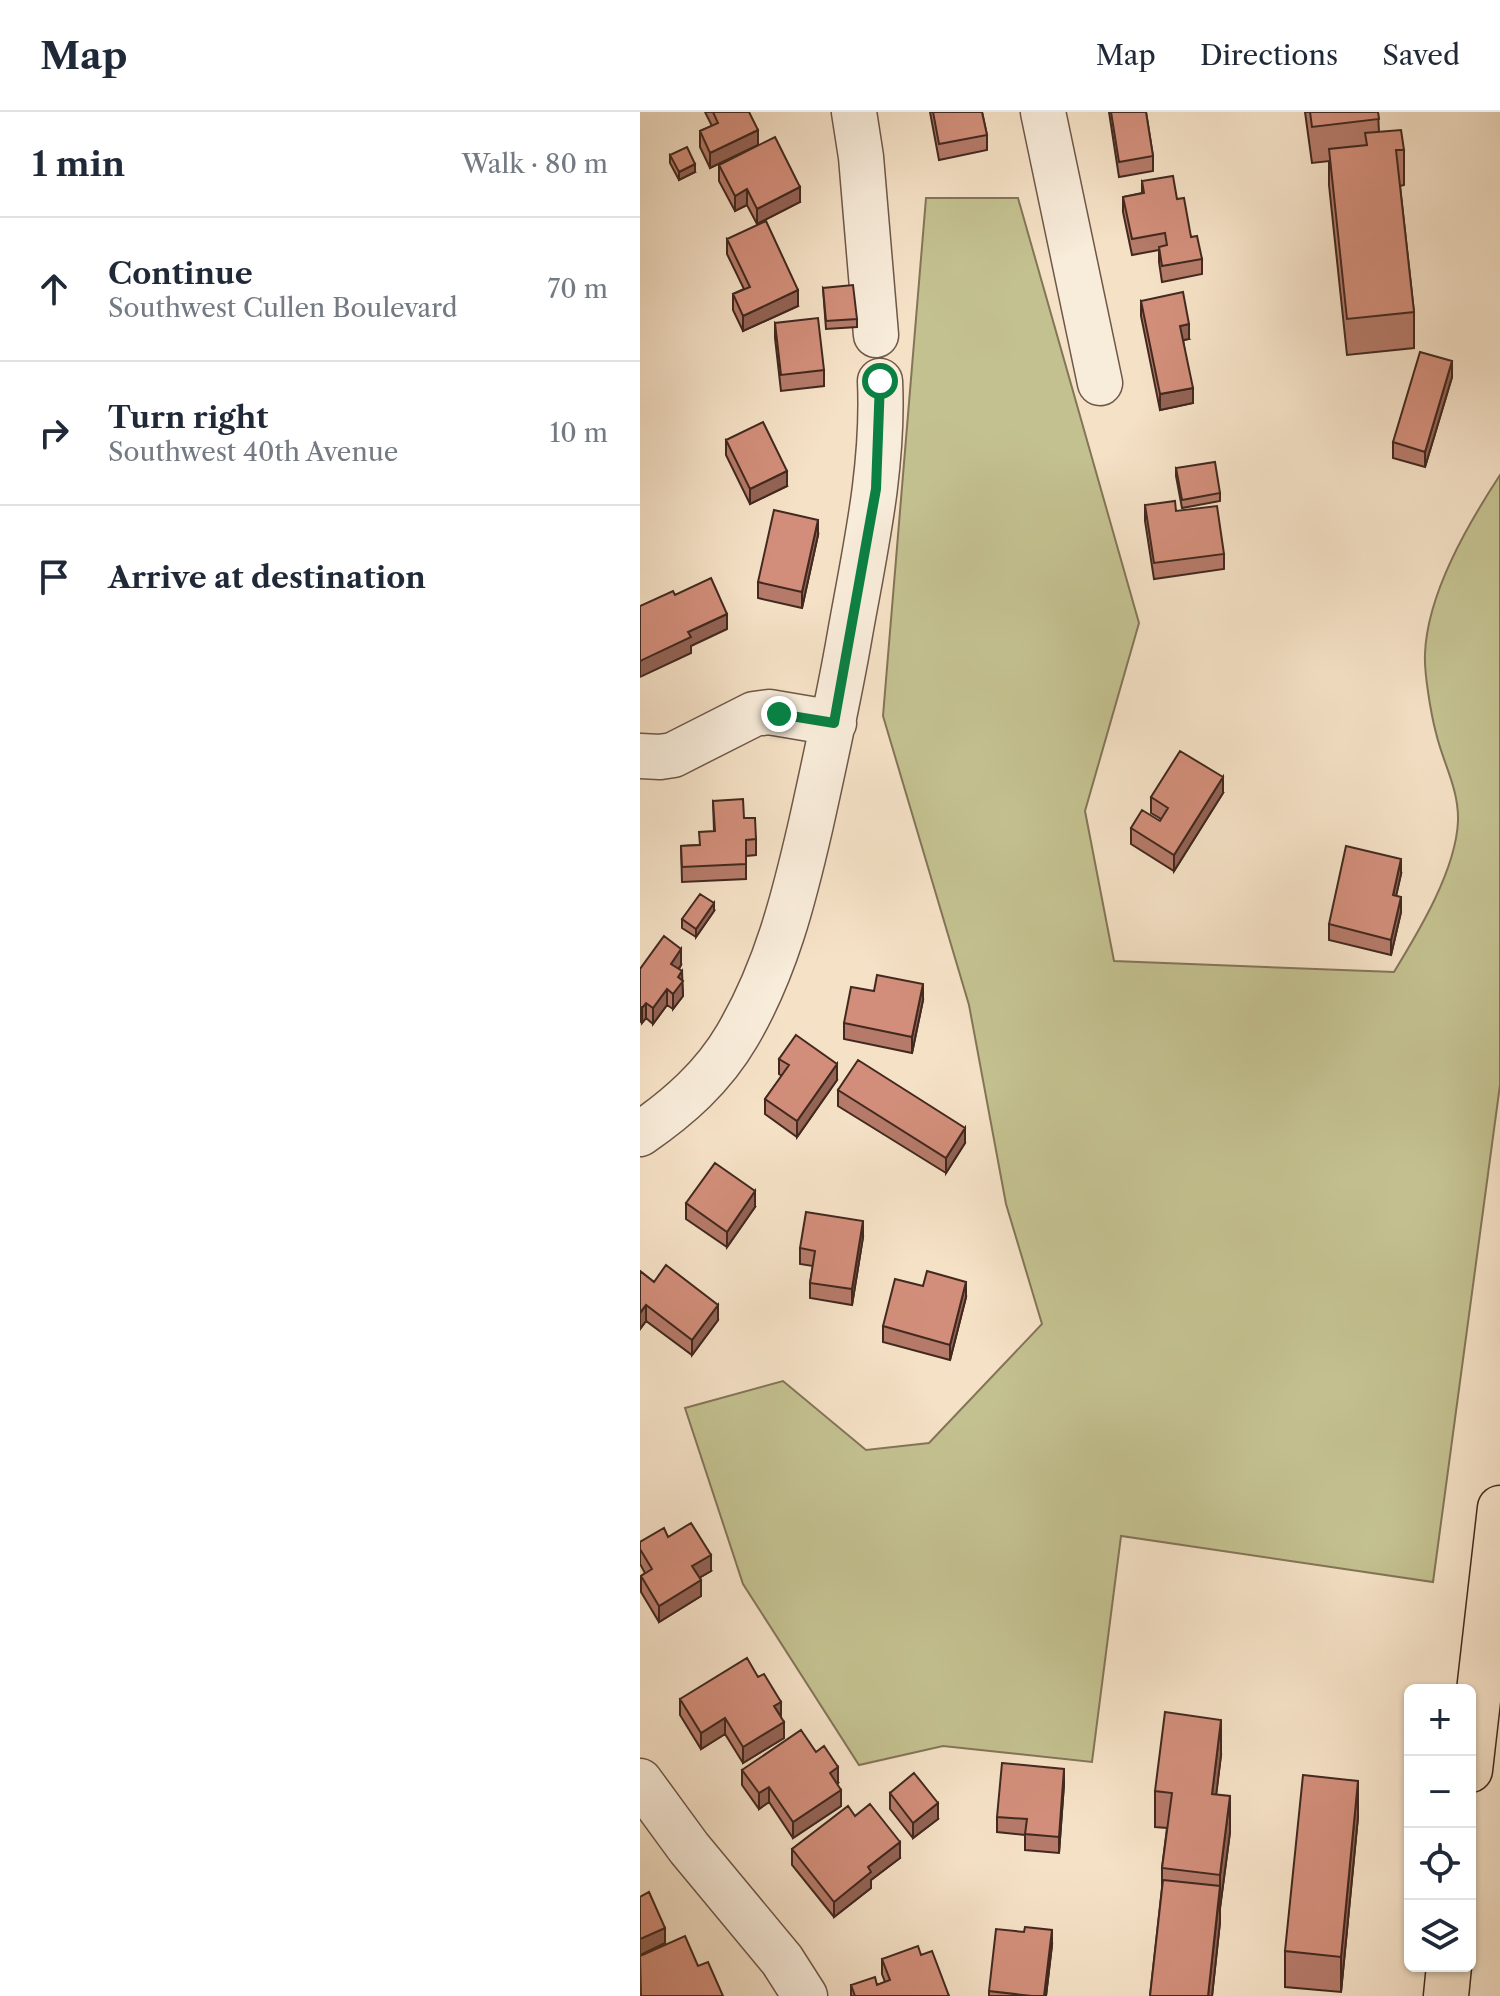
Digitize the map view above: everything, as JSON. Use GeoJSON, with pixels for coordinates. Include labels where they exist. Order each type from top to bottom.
{"type":"FeatureCollection","features":[{"type":"Feature","properties":{"kind":"main road"},"geometry":{"type":"LineString","coordinates":[[1472,1756],[1500,1508]]}},
{"type":"Feature","properties":{"kind":"main road"},"geometry":{"type":"LineString","coordinates":[[1446,1996],[1448,1972]]}},
{"type":"Feature","properties":{"kind":"street"},"geometry":{"type":"LineString","coordinates":[[854,112],[861,157],[876,335]]}},
{"type":"Feature","properties":{"kind":"street"},"geometry":{"type":"LineString","coordinates":[[1043,112],[1100,383]]}},
{"type":"Feature","properties":{"kind":"street"},"geometry":{"type":"LineString","coordinates":[[640,1134],[694,1093],[736,1039],[766,982],[788,918],[834,723],[876,489],[880,381]]}},
{"type":"Feature","properties":{"kind":"street"},"geometry":{"type":"LineString","coordinates":[[640,756],[673,755],[754,714],[769,712],[834,723]]}},
{"type":"Feature","properties":{"kind":"street"},"geometry":{"type":"LineString","coordinates":[[640,1781],[689,1848],[782,1960],[805,1996]]}},
{"type":"Feature","properties":{"kind":"shaded area"},"geometry":{"type":"Polygon","coordinates":[[[926,198],[1018,198],[1139,623],[1085,811],[1114,961],[1394,972],[1425,919],[1443,880],[1451,860],[1458,821],[1456,798],[1436,733],[1428,694],[1425,662],[1427,631],[1451,560],[1500,475],[1500,1085],[1433,1582],[1121,1536],[1092,1762],[943,1746],[859,1765],[743,1584],[685,1408],[783,1381],[866,1450],[929,1443],[1042,1324],[1006,1204],[969,1005],[883,716],[926,198]]]}},
{"type":"Feature","properties":{"kind":"building"},"geometry":{"type":"Polygon","coordinates":[[[713,112],[749,112],[758,130],[710,153],[700,131],[718,123],[713,112]]]}},
{"type":"Feature","properties":{"kind":"building"},"geometry":{"type":"Polygon","coordinates":[[[933,112],[982,112],[987,135],[939,144],[933,112]]]}},
{"type":"Feature","properties":{"kind":"building"},"geometry":{"type":"Polygon","coordinates":[[[1111,112],[1146,112],[1153,156],[1119,162],[1111,112]]]}},
{"type":"Feature","properties":{"kind":"building"},"geometry":{"type":"Polygon","coordinates":[[[1310,112],[1378,112],[1379,119],[1312,127],[1310,112]]]}},
{"type":"Feature","properties":{"kind":"building"},"geometry":{"type":"Polygon","coordinates":[[[1401,130],[1404,150],[1396,150],[1414,312],[1347,319],[1329,149],[1367,145],[1365,133],[1401,130]]]}},
{"type":"Feature","properties":{"kind":"building"},"geometry":{"type":"Polygon","coordinates":[[[775,137],[800,187],[757,209],[747,189],[735,196],[719,165],[775,137]]]}},
{"type":"Feature","properties":{"kind":"building"},"geometry":{"type":"Polygon","coordinates":[[[687,147],[695,164],[679,172],[670,155],[687,147]]]}},
{"type":"Feature","properties":{"kind":"building"},"geometry":{"type":"Polygon","coordinates":[[[1173,176],[1177,199],[1184,198],[1191,237],[1197,236],[1202,259],[1162,266],[1159,247],[1167,245],[1165,233],[1132,239],[1123,197],[1144,193],[1142,181],[1173,176]]]}},
{"type":"Feature","properties":{"kind":"building"},"geometry":{"type":"Polygon","coordinates":[[[766,221],[798,290],[743,316],[733,294],[750,287],[727,239],[766,221]]]}},
{"type":"Feature","properties":{"kind":"building"},"geometry":{"type":"Polygon","coordinates":[[[853,285],[857,319],[826,321],[823,288],[853,285]]]}},
{"type":"Feature","properties":{"kind":"building"},"geometry":{"type":"Polygon","coordinates":[[[1183,292],[1189,324],[1180,326],[1193,388],[1160,394],[1141,301],[1183,292]]]}},
{"type":"Feature","properties":{"kind":"building"},"geometry":{"type":"Polygon","coordinates":[[[818,318],[824,370],[781,375],[775,323],[818,318]]]}},
{"type":"Feature","properties":{"kind":"building"},"geometry":{"type":"Polygon","coordinates":[[[1420,352],[1452,361],[1425,452],[1393,442],[1420,352]]]}},
{"type":"Feature","properties":{"kind":"building"},"geometry":{"type":"Polygon","coordinates":[[[763,422],[787,471],[750,489],[726,440],[763,422]]]}},
{"type":"Feature","properties":{"kind":"building"},"geometry":{"type":"Polygon","coordinates":[[[1215,462],[1220,493],[1182,500],[1176,468],[1215,462]]]}},
{"type":"Feature","properties":{"kind":"building"},"geometry":{"type":"Polygon","coordinates":[[[1175,501],[1176,511],[1217,506],[1224,554],[1154,563],[1145,505],[1175,501]]]}},
{"type":"Feature","properties":{"kind":"building"},"geometry":{"type":"Polygon","coordinates":[[[774,510],[818,520],[802,592],[758,582],[774,510]]]}},
{"type":"Feature","properties":{"kind":"building"},"geometry":{"type":"Polygon","coordinates":[[[711,578],[727,614],[688,632],[691,637],[640,661],[640,606],[673,591],[675,595],[711,578]]]}},
{"type":"Feature","properties":{"kind":"building"},"geometry":{"type":"Polygon","coordinates":[[[1180,751],[1223,777],[1174,855],[1131,828],[1142,810],[1160,821],[1168,808],[1151,797],[1180,751]]]}},
{"type":"Feature","properties":{"kind":"building"},"geometry":{"type":"Polygon","coordinates":[[[743,799],[744,818],[755,818],[756,839],[746,840],[746,864],[682,867],[681,846],[700,845],[699,832],[715,831],[713,801],[743,799]]]}},
{"type":"Feature","properties":{"kind":"building"},"geometry":{"type":"Polygon","coordinates":[[[1346,846],[1401,859],[1393,895],[1401,897],[1391,940],[1329,924],[1346,846]]]}},
{"type":"Feature","properties":{"kind":"building"},"geometry":{"type":"Polygon","coordinates":[[[700,894],[714,903],[696,929],[682,919],[700,894]]]}},
{"type":"Feature","properties":{"kind":"building"},"geometry":{"type":"Polygon","coordinates":[[[664,936],[681,949],[671,964],[682,971],[678,977],[683,981],[673,994],[667,989],[653,1008],[646,1003],[642,1008],[640,969],[664,936]]]}},
{"type":"Feature","properties":{"kind":"building"},"geometry":{"type":"Polygon","coordinates":[[[877,975],[923,984],[912,1037],[844,1023],[851,987],[874,991],[877,975]]]}},
{"type":"Feature","properties":{"kind":"building"},"geometry":{"type":"Polygon","coordinates":[[[796,1035],[837,1064],[797,1121],[765,1099],[789,1065],[779,1059],[796,1035]]]}},
{"type":"Feature","properties":{"kind":"building"},"geometry":{"type":"Polygon","coordinates":[[[858,1060],[965,1128],[946,1158],[838,1090],[858,1060]]]}},
{"type":"Feature","properties":{"kind":"building"},"geometry":{"type":"Polygon","coordinates":[[[715,1163],[755,1191],[727,1232],[686,1203],[715,1163]]]}},
{"type":"Feature","properties":{"kind":"building"},"geometry":{"type":"Polygon","coordinates":[[[806,1212],[863,1221],[852,1289],[810,1283],[815,1251],[800,1248],[806,1212]]]}},
{"type":"Feature","properties":{"kind":"building"},"geometry":{"type":"Polygon","coordinates":[[[666,1265],[718,1305],[692,1340],[646,1305],[640,1313],[640,1271],[654,1282],[666,1265]]]}},
{"type":"Feature","properties":{"kind":"building"},"geometry":{"type":"Polygon","coordinates":[[[927,1271],[966,1282],[950,1345],[883,1326],[895,1279],[923,1286],[927,1271]]]}},
{"type":"Feature","properties":{"kind":"building"},"geometry":{"type":"Polygon","coordinates":[[[691,1523],[711,1555],[692,1566],[701,1580],[659,1606],[641,1576],[652,1569],[640,1549],[640,1542],[664,1528],[668,1537],[691,1523]]]}},
{"type":"Feature","properties":{"kind":"building"},"geometry":{"type":"Polygon","coordinates":[[[747,1658],[758,1677],[764,1674],[781,1702],[774,1706],[784,1722],[743,1747],[725,1718],[701,1733],[680,1699],[747,1658]]]}},
{"type":"Feature","properties":{"kind":"building"},"geometry":{"type":"Polygon","coordinates":[[[1165,1712],[1221,1720],[1212,1794],[1230,1796],[1220,1875],[1162,1868],[1172,1793],[1155,1791],[1165,1712]]]}},
{"type":"Feature","properties":{"kind":"building"},"geometry":{"type":"Polygon","coordinates":[[[801,1730],[816,1752],[824,1746],[838,1767],[830,1773],[841,1790],[793,1822],[769,1787],[759,1793],[742,1770],[801,1730]]]}},
{"type":"Feature","properties":{"kind":"building"},"geometry":{"type":"Polygon","coordinates":[[[1002,1763],[1064,1769],[1059,1837],[1025,1834],[1027,1819],[997,1817],[1002,1763]]]}},
{"type":"Feature","properties":{"kind":"building"},"geometry":{"type":"Polygon","coordinates":[[[914,1773],[938,1803],[913,1823],[890,1793],[914,1773]]]}},
{"type":"Feature","properties":{"kind":"building"},"geometry":{"type":"Polygon","coordinates":[[[1303,1775],[1358,1781],[1341,1957],[1285,1951],[1303,1775]]]}},
{"type":"Feature","properties":{"kind":"building"},"geometry":{"type":"Polygon","coordinates":[[[870,1804],[900,1842],[868,1867],[871,1872],[834,1902],[792,1849],[848,1806],[855,1816],[870,1804]]]}},
{"type":"Feature","properties":{"kind":"building"},"geometry":{"type":"Polygon","coordinates":[[[1163,1880],[1220,1886],[1208,1996],[1150,1996],[1163,1880]]]}},
{"type":"Feature","properties":{"kind":"building"},"geometry":{"type":"Polygon","coordinates":[[[649,1892],[665,1928],[640,1939],[640,1897],[649,1892]]]}},
{"type":"Feature","properties":{"kind":"building"},"geometry":{"type":"Polygon","coordinates":[[[1025,1927],[1052,1930],[1044,1996],[989,1991],[996,1929],[1024,1932],[1025,1927]]]}},
{"type":"Feature","properties":{"kind":"building"},"geometry":{"type":"Polygon","coordinates":[[[685,1936],[698,1966],[708,1962],[723,1996],[641,1996],[640,1956],[685,1936]]]}},
{"type":"Feature","properties":{"kind":"building"},"geometry":{"type":"Polygon","coordinates":[[[918,1946],[921,1955],[932,1951],[949,1996],[855,1996],[851,1985],[875,1977],[877,1985],[890,1980],[882,1959],[918,1946]]]}},
{"type":"Feature","properties":{"kind":"route"},"geometry":{"type":"LineString","coordinates":[[779,714],[834,723],[876,489],[880,381]]}}]}
